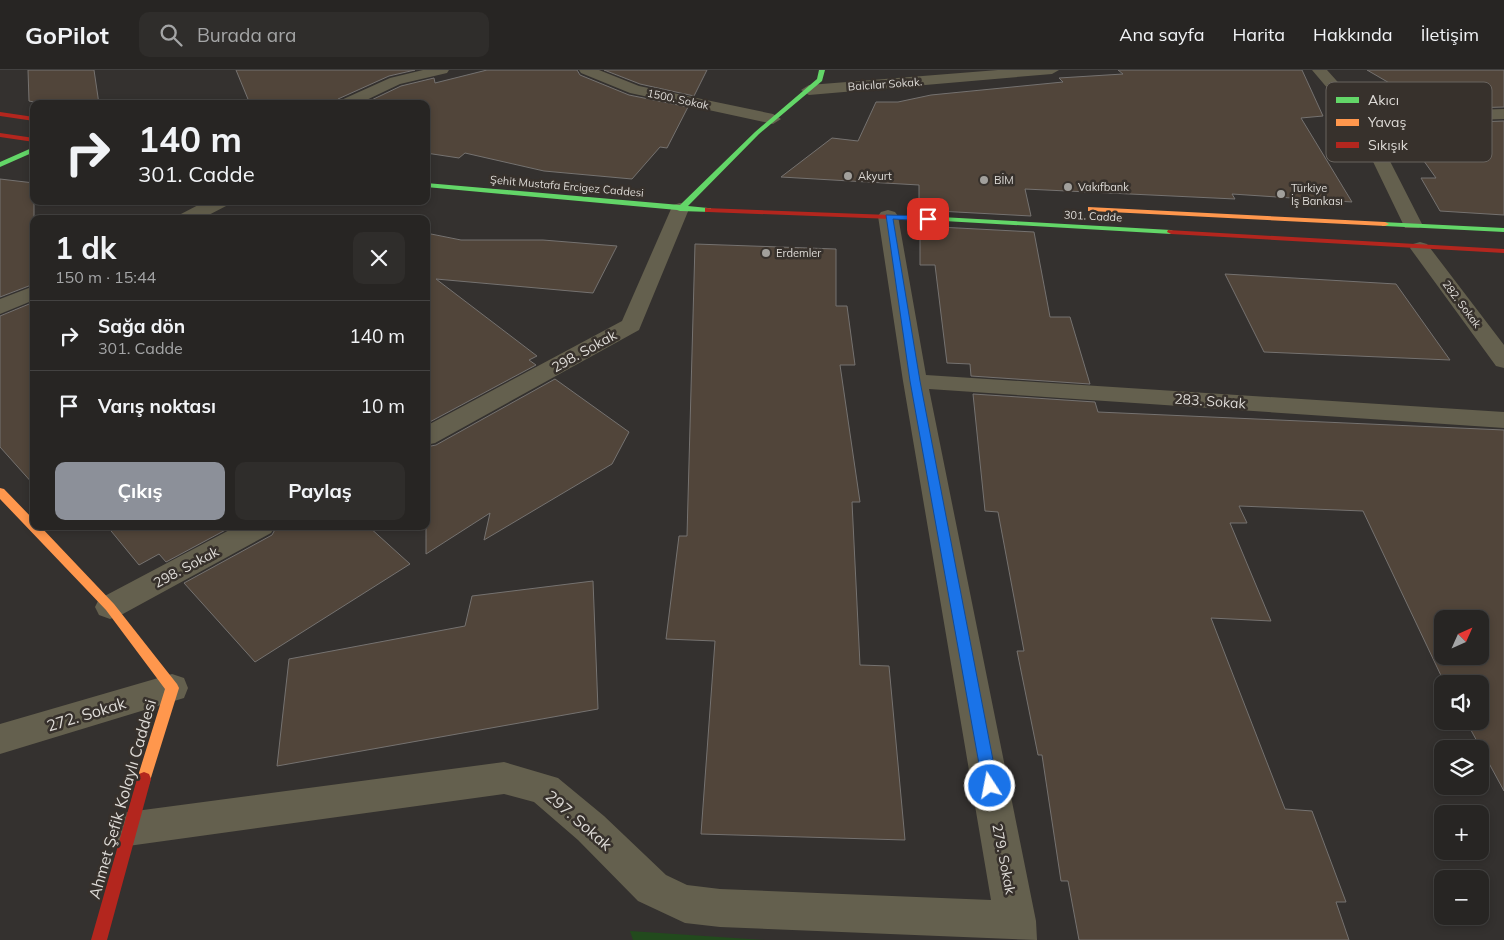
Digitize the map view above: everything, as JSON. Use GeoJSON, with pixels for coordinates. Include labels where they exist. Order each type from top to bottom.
{"type":"FeatureCollection","features":[{"type":"Feature","properties":{"kind":"main road"},"geometry":{"type":"LineString","coordinates":[[680,200],[699,191],[774,119],[820,80],[822,70]]}},
{"type":"Feature","properties":{"kind":"main road"},"geometry":{"type":"LineString","coordinates":[[0,114],[30,118]]}},
{"type":"Feature","properties":{"kind":"main road"},"geometry":{"type":"LineString","coordinates":[[0,135],[30,139]]}},
{"type":"Feature","properties":{"kind":"main road"},"geometry":{"type":"LineString","coordinates":[[0,165],[30,150]]}},
{"type":"Feature","properties":{"kind":"main road","name":"Şehit Mustafa Ercigez Caddesi"},"geometry":{"type":"LineString","coordinates":[[430,185],[680,200],[699,191]]}},
{"type":"Feature","properties":{"kind":"main road"},"geometry":{"type":"LineString","coordinates":[[699,191],[718,192]]}},
{"type":"Feature","properties":{"kind":"main road","name":"301. Cadde"},"geometry":{"type":"LineString","coordinates":[[680,200],[888,216],[1420,248],[1504,251]]}},
{"type":"Feature","properties":{"kind":"main road","name":"301. Cadde"},"geometry":{"type":"LineString","coordinates":[[1075,209],[1504,230]]}},
{"type":"Feature","properties":{"kind":"main road","name":"Ahmet Şefik Kolaylı Caddesi"},"geometry":{"type":"LineString","coordinates":[[0,492],[30,523]]}},
{"type":"Feature","properties":{"kind":"main road","name":"Ahmet Şefik Kolaylı Caddesi"},"geometry":{"type":"LineString","coordinates":[[36,530],[110,607],[172,688],[128,828],[99,940]]}},
{"type":"Feature","properties":{"kind":"street"},"geometry":{"type":"LineString","coordinates":[[351,100],[390,75],[442,70]]}},
{"type":"Feature","properties":{"kind":"street","name":"1500. Sokak"},"geometry":{"type":"LineString","coordinates":[[586,70],[635,90],[774,119]]}},
{"type":"Feature","properties":{"kind":"street","name":"Balcılar Sokak."},"geometry":{"type":"LineString","coordinates":[[809,90],[1052,70]]}},
{"type":"Feature","properties":{"kind":"street"},"geometry":{"type":"LineString","coordinates":[[1319,70],[1329,82]]}},
{"type":"Feature","properties":{"kind":"street"},"geometry":{"type":"LineString","coordinates":[[1381,162],[1412,224]]}},
{"type":"Feature","properties":{"kind":"street","name":"298. Sokak"},"geometry":{"type":"LineString","coordinates":[[430,435],[631,325],[680,200]]}},
{"type":"Feature","properties":{"kind":"street"},"geometry":{"type":"LineString","coordinates":[[194,215],[213,205]]}},
{"type":"Feature","properties":{"kind":"street","name":"279. Sokak"},"geometry":{"type":"LineString","coordinates":[[888,216],[915,381],[1017,931]]}},
{"type":"Feature","properties":{"kind":"street","name":"282. Sokak"},"geometry":{"type":"LineString","coordinates":[[1420,248],[1504,361]]}},
{"type":"Feature","properties":{"kind":"street"},"geometry":{"type":"LineString","coordinates":[[0,307],[30,294]]}},
{"type":"Feature","properties":{"kind":"street","name":"283. Sokak"},"geometry":{"type":"LineString","coordinates":[[915,381],[1504,420]]}},
{"type":"Feature","properties":{"kind":"street","name":"298. Sokak"},"geometry":{"type":"LineString","coordinates":[[110,607],[254,530]]}},
{"type":"Feature","properties":{"kind":"street","name":"272. Sokak"},"geometry":{"type":"LineString","coordinates":[[0,739],[172,688]]}},
{"type":"Feature","properties":{"kind":"street","name":"297. Sokak"},"geometry":{"type":"LineString","coordinates":[[128,828],[504,778],[545,789],[591,828],[652,888],[685,904],[1017,931]]}},
{"type":"Feature","properties":{"kind":"green space"},"geometry":{"type":"Polygon","coordinates":[[[630,931],[765,940],[633,940],[630,931]]]}},
{"type":"Feature","properties":{"kind":"building"},"geometry":{"type":"Polygon","coordinates":[[[28,70],[94,70],[98,100],[29,101],[28,70]]]}},
{"type":"Feature","properties":{"kind":"building"},"geometry":{"type":"Polygon","coordinates":[[[236,70],[415,70],[389,76],[337,100],[248,100],[236,70]]]}},
{"type":"Feature","properties":{"kind":"building"},"geometry":{"type":"Polygon","coordinates":[[[487,70],[577,70],[580,75],[629,95],[688,107],[667,148],[660,147],[632,179],[544,171],[465,153],[459,158],[430,154],[430,100],[371,100],[401,86],[434,78],[435,83],[487,70]]]}},
{"type":"Feature","properties":{"kind":"building"},"geometry":{"type":"Polygon","coordinates":[[[604,70],[707,70],[694,96],[640,84],[604,70]]]}},
{"type":"Feature","properties":{"kind":"building"},"geometry":{"type":"Polygon","coordinates":[[[1118,70],[1302,70],[1323,116],[1301,118],[1352,202],[1232,194],[1235,199],[1025,189],[1031,216],[919,210],[919,185],[781,177],[832,138],[858,141],[876,102],[898,102],[931,95],[1063,82],[1059,78],[1123,74],[1118,70]]]}},
{"type":"Feature","properties":{"kind":"building"},"geometry":{"type":"Polygon","coordinates":[[[1367,70],[1504,70],[1504,107],[1492,107],[1492,82],[1388,82],[1367,70]]]}},
{"type":"Feature","properties":{"kind":"building"},"geometry":{"type":"Polygon","coordinates":[[[1492,121],[1504,121],[1504,215],[1440,211],[1421,178],[1436,178],[1425,162],[1492,162],[1492,121]]]}},
{"type":"Feature","properties":{"kind":"building"},"geometry":{"type":"Polygon","coordinates":[[[0,179],[30,183],[30,205],[34,205],[34,215],[30,215],[30,286],[0,297],[0,179]]]}},
{"type":"Feature","properties":{"kind":"building"},"geometry":{"type":"Polygon","coordinates":[[[920,226],[1034,232],[1050,317],[1070,317],[1090,384],[971,376],[970,364],[947,363],[935,265],[920,265],[920,226]]]}},
{"type":"Feature","properties":{"kind":"building"},"geometry":{"type":"Polygon","coordinates":[[[430,234],[461,240],[543,240],[617,246],[593,293],[436,279],[537,356],[529,360],[536,365],[430,422],[430,234]]]}},
{"type":"Feature","properties":{"kind":"building"},"geometry":{"type":"Polygon","coordinates":[[[695,244],[836,249],[836,306],[847,306],[855,365],[840,365],[860,502],[852,502],[860,665],[889,666],[905,840],[701,834],[715,641],[666,639],[679,536],[687,536],[695,244]]]}},
{"type":"Feature","properties":{"kind":"building"},"geometry":{"type":"Polygon","coordinates":[[[1225,274],[1396,284],[1450,360],[1264,352],[1225,274]]]}},
{"type":"Feature","properties":{"kind":"building"},"geometry":{"type":"Polygon","coordinates":[[[30,304],[30,481],[0,447],[0,316],[30,304]]]}},
{"type":"Feature","properties":{"kind":"building"},"geometry":{"type":"Polygon","coordinates":[[[555,379],[629,432],[612,464],[484,540],[490,513],[426,554],[426,530],[430,530],[430,446],[436,445],[555,379]]]}},
{"type":"Feature","properties":{"kind":"building"},"geometry":{"type":"Polygon","coordinates":[[[973,394],[1095,402],[1098,412],[1504,430],[1504,791],[1489,763],[1489,740],[1476,740],[1471,730],[1489,730],[1489,675],[1441,675],[1436,665],[1489,665],[1489,610],[1434,610],[1434,661],[1363,511],[1239,506],[1247,523],[1230,523],[1271,621],[1211,618],[1285,809],[1312,811],[1346,902],[1336,902],[1349,940],[1079,940],[1068,881],[1061,881],[1042,755],[1038,755],[1017,651],[1024,651],[998,512],[985,511],[973,394]]]}},
{"type":"Feature","properties":{"kind":"building"},"geometry":{"type":"Polygon","coordinates":[[[110,530],[226,530],[166,562],[159,554],[139,565],[110,530]]]}},
{"type":"Feature","properties":{"kind":"building"},"geometry":{"type":"Polygon","coordinates":[[[275,530],[372,530],[410,564],[255,662],[184,583],[272,535],[275,530]]]}},
{"type":"Feature","properties":{"kind":"building"},"geometry":{"type":"Polygon","coordinates":[[[593,581],[598,709],[277,766],[289,659],[465,626],[472,596],[593,581]]]}},
{"type":"Feature","properties":{"kind":"traffic: fast"},"geometry":{"type":"LineString","coordinates":[[680,209],[757,133],[820,80],[822,70]]}},
{"type":"Feature","properties":{"kind":"traffic: fast"},"geometry":{"type":"LineString","coordinates":[[0,165],[30,151]]}},
{"type":"Feature","properties":{"kind":"traffic: fast"},"geometry":{"type":"LineString","coordinates":[[430,185],[708,210]]}},
{"type":"Feature","properties":{"kind":"traffic: fast"},"geometry":{"type":"LineString","coordinates":[[944,219],[1171,232]]}},
{"type":"Feature","properties":{"kind":"traffic: fast"},"geometry":{"type":"LineString","coordinates":[[1385,224],[1504,230]]}},
{"type":"Feature","properties":{"kind":"traffic: slow"},"geometry":{"type":"LineString","coordinates":[[1091,209],[1385,224]]}},
{"type":"Feature","properties":{"kind":"traffic: slow"},"geometry":{"type":"LineString","coordinates":[[0,492],[30,523]]}},
{"type":"Feature","properties":{"kind":"traffic: slow"},"geometry":{"type":"LineString","coordinates":[[36,530],[110,607],[172,688],[144,779]]}},
{"type":"Feature","properties":{"kind":"traffic: jam"},"geometry":{"type":"LineString","coordinates":[[0,114],[30,118]]}},
{"type":"Feature","properties":{"kind":"traffic: jam"},"geometry":{"type":"LineString","coordinates":[[0,135],[30,139]]}},
{"type":"Feature","properties":{"kind":"traffic: jam"},"geometry":{"type":"LineString","coordinates":[[708,210],[944,219]]}},
{"type":"Feature","properties":{"kind":"traffic: jam"},"geometry":{"type":"LineString","coordinates":[[1171,232],[1504,251]]}},
{"type":"Feature","properties":{"kind":"traffic: jam"},"geometry":{"type":"LineString","coordinates":[[99,940],[144,779]]}},
{"type":"Feature","properties":{"kind":"place","name":"Akyurt"},"geometry":{"type":"Point","coordinates":[848,176]}},
{"type":"Feature","properties":{"kind":"place","name":"BİM"},"geometry":{"type":"Point","coordinates":[984,180]}},
{"type":"Feature","properties":{"kind":"place","name":"Vakıfbank"},"geometry":{"type":"Point","coordinates":[1068,187]}},
{"type":"Feature","properties":{"kind":"place","name":"Türkiye İş Bankası"},"geometry":{"type":"Point","coordinates":[1281,194]}},
{"type":"Feature","properties":{"kind":"place","name":"Erdemler"},"geometry":{"type":"Point","coordinates":[766,253]}},
{"type":"Feature","properties":{"kind":"route"},"geometry":{"type":"LineString","coordinates":[[928,219],[888,216],[915,381],[990,786]]}}]}
